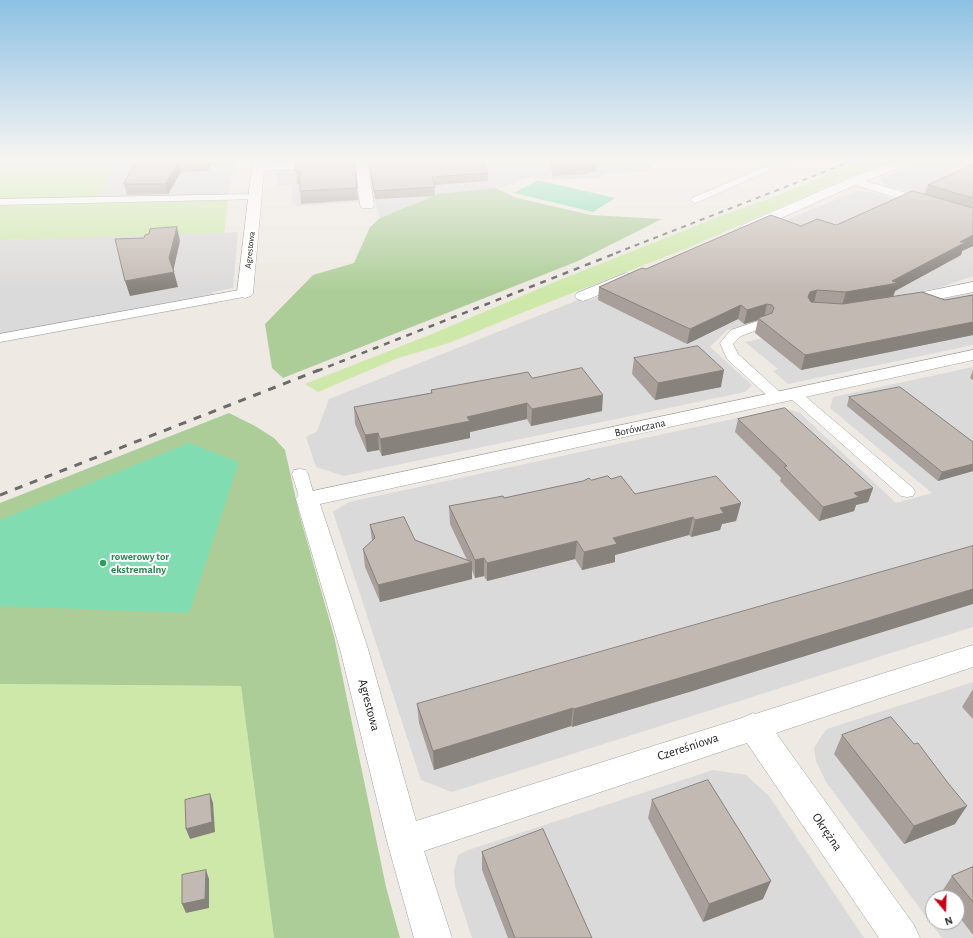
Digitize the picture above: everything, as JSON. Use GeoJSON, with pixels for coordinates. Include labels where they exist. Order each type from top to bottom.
{"type":"FeatureCollection","features":[{"type":"Feature","properties":{"kind":"street","name":"Agrestowa"},"geometry":{"type":"LineString","coordinates":[[246,293],[254,203]]}},
{"type":"Feature","properties":{"kind":"street"},"geometry":{"type":"LineString","coordinates":[[737,232],[805,203]]}},
{"type":"Feature","properties":{"kind":"street"},"geometry":{"type":"LineString","coordinates":[[925,203],[973,217]]}},
{"type":"Feature","properties":{"kind":"street"},"geometry":{"type":"LineString","coordinates":[[583,296],[642,272]]}},
{"type":"Feature","properties":{"kind":"street"},"geometry":{"type":"LineString","coordinates":[[885,304],[945,294],[973,287]]}},
{"type":"Feature","properties":{"kind":"street","name":"Borówczana"},"geometry":{"type":"LineString","coordinates":[[304,486],[786,396],[973,355]]}},
{"type":"Feature","properties":{"kind":"street","name":"Agrestowa"},"geometry":{"type":"LineString","coordinates":[[304,486],[354,649],[404,841],[433,938]]}},
{"type":"Feature","properties":{"kind":"street","name":"Czereśniowa"},"geometry":{"type":"LineString","coordinates":[[404,841],[753,726],[973,656]]}},
{"type":"Feature","properties":{"kind":"street","name":"Okrężna"},"geometry":{"type":"LineString","coordinates":[[753,726],[902,938]]}},
{"type":"Feature","properties":{"kind":"lane"},"geometry":{"type":"LineString","coordinates":[[0,338],[246,293]]}},
{"type":"Feature","properties":{"kind":"lane"},"geometry":{"type":"LineString","coordinates":[[764,323],[736,333],[726,343],[732,356],[786,396],[907,492]]}},
{"type":"Feature","properties":{"kind":"shaded area"},"geometry":{"type":"Polygon","coordinates":[[[292,203],[347,203],[297,206],[292,203]]]}},
{"type":"Feature","properties":{"kind":"shaded area"},"geometry":{"type":"Polygon","coordinates":[[[376,203],[421,203],[380,218],[376,203]]]}},
{"type":"Feature","properties":{"kind":"shaded area"},"geometry":{"type":"Polygon","coordinates":[[[828,203],[908,203],[973,222],[973,276],[938,288],[832,307],[791,311],[727,330],[710,347],[752,385],[745,392],[344,476],[316,467],[306,437],[317,431],[329,399],[583,298],[590,300],[828,203]]]}},
{"type":"Feature","properties":{"kind":"shaded area"},"geometry":{"type":"Polygon","coordinates":[[[945,203],[973,203],[973,211],[945,203]]]}},
{"type":"Feature","properties":{"kind":"shaded area"},"geometry":{"type":"Polygon","coordinates":[[[238,232],[233,288],[212,292],[217,303],[0,343],[0,240],[238,232]]]}},
{"type":"Feature","properties":{"kind":"shaded area"},"geometry":{"type":"Polygon","coordinates":[[[973,293],[973,345],[788,384],[773,371],[778,369],[745,342],[836,323],[832,320],[973,293]]]}},
{"type":"Feature","properties":{"kind":"shaded area"},"geometry":{"type":"Polygon","coordinates":[[[973,367],[973,627],[452,792],[421,780],[333,512],[349,502],[784,408],[800,413],[896,503],[932,493],[830,408],[833,397],[973,367]]]}},
{"type":"Feature","properties":{"kind":"shaded area"},"geometry":{"type":"Polygon","coordinates":[[[973,682],[973,938],[942,938],[936,930],[965,930],[965,890],[925,890],[925,915],[826,782],[816,761],[814,748],[827,729],[973,682]]]}},
{"type":"Feature","properties":{"kind":"shaded area"},"geometry":{"type":"Polygon","coordinates":[[[713,770],[746,775],[769,796],[864,938],[472,938],[455,886],[454,871],[458,855],[468,850],[713,770]]]}},
{"type":"Feature","properties":{"kind":"green space"},"geometry":{"type":"Polygon","coordinates":[[[102,203],[228,203],[224,233],[0,240],[0,205],[102,203]]]}},
{"type":"Feature","properties":{"kind":"green space"},"geometry":{"type":"Polygon","coordinates":[[[417,203],[538,203],[591,215],[662,219],[578,261],[283,378],[272,368],[265,324],[313,275],[354,263],[370,227],[380,218],[417,203]]]}},
{"type":"Feature","properties":{"kind":"green space"},"geometry":{"type":"Polygon","coordinates":[[[555,203],[607,203],[593,212],[555,203]]]}},
{"type":"Feature","properties":{"kind":"green space"},"geometry":{"type":"Polygon","coordinates":[[[757,203],[790,203],[690,247],[449,343],[398,358],[318,392],[305,384],[432,334],[562,279],[757,203]]]}},
{"type":"Feature","properties":{"kind":"green space"},"geometry":{"type":"Polygon","coordinates":[[[229,413],[255,426],[274,438],[285,450],[299,513],[334,636],[386,887],[400,938],[274,938],[241,686],[0,684],[0,503],[229,413]]]}},
{"type":"Feature","properties":{"kind":"green space","name":"rowerowy tor ekstremalny"},"geometry":{"type":"Polygon","coordinates":[[[189,443],[239,462],[189,613],[0,606],[0,520],[189,443]]]}},
{"type":"Feature","properties":{"kind":"green space"},"geometry":{"type":"Polygon","coordinates":[[[0,684],[241,686],[274,938],[0,938],[0,684]]]}},
{"type":"Feature","properties":{"kind":"building"},"geometry":{"type":"Polygon","coordinates":[[[886,203],[955,203],[973,208],[973,235],[960,242],[966,242],[892,281],[898,283],[846,292],[817,290],[810,292],[808,297],[811,302],[843,304],[922,292],[945,300],[973,295],[973,322],[805,355],[758,318],[772,313],[774,308],[772,305],[767,304],[747,310],[741,305],[690,329],[599,287],[642,268],[646,269],[771,215],[801,226],[817,219],[836,225],[886,203]]]}},
{"type":"Feature","properties":{"kind":"building"},"geometry":{"type":"Polygon","coordinates":[[[177,227],[169,258],[174,272],[125,281],[115,239],[144,238],[145,235],[149,234],[150,229],[177,227]]]}},
{"type":"Feature","properties":{"kind":"building"},"geometry":{"type":"Polygon","coordinates":[[[698,346],[724,370],[658,383],[634,358],[698,346]]]}},
{"type":"Feature","properties":{"kind":"building"},"geometry":{"type":"Polygon","coordinates":[[[582,368],[603,395],[532,409],[527,403],[467,417],[470,421],[380,439],[378,433],[365,435],[354,407],[432,393],[431,390],[528,372],[532,378],[582,368]]]}},
{"type":"Feature","properties":{"kind":"building"},"geometry":{"type":"Polygon","coordinates":[[[900,387],[973,442],[973,464],[942,472],[849,397],[900,387]]]}},
{"type":"Feature","properties":{"kind":"building"},"geometry":{"type":"Polygon","coordinates":[[[785,408],[873,488],[854,493],[859,497],[823,507],[784,467],[787,466],[738,419],[785,408]]]}},
{"type":"Feature","properties":{"kind":"building"},"geometry":{"type":"Polygon","coordinates":[[[608,476],[611,479],[621,476],[635,494],[716,476],[741,503],[720,508],[724,513],[695,520],[693,517],[613,538],[617,544],[584,552],[577,541],[487,563],[484,558],[475,560],[449,506],[503,496],[504,498],[583,481],[589,478],[591,480],[608,476]]]}},
{"type":"Feature","properties":{"kind":"building"},"geometry":{"type":"Polygon","coordinates":[[[404,517],[415,540],[472,562],[378,585],[363,549],[375,538],[370,525],[404,517]]]}},
{"type":"Feature","properties":{"kind":"building"},"geometry":{"type":"Polygon","coordinates":[[[973,546],[973,589],[433,751],[417,704],[973,546]]]}},
{"type":"Feature","properties":{"kind":"building"},"geometry":{"type":"Polygon","coordinates":[[[891,717],[914,744],[918,743],[967,806],[914,826],[842,735],[891,717]]]}},
{"type":"Feature","properties":{"kind":"building"},"geometry":{"type":"Polygon","coordinates":[[[708,780],[771,881],[709,904],[652,800],[708,780]]]}},
{"type":"Feature","properties":{"kind":"building"},"geometry":{"type":"Polygon","coordinates":[[[210,794],[212,822],[186,829],[185,800],[210,794]]]}},
{"type":"Feature","properties":{"kind":"building"},"geometry":{"type":"Polygon","coordinates":[[[543,829],[592,938],[515,938],[482,852],[543,829]]]}},
{"type":"Feature","properties":{"kind":"building"},"geometry":{"type":"Polygon","coordinates":[[[973,867],[973,902],[965,890],[963,890],[952,876],[973,867]]]}},
{"type":"Feature","properties":{"kind":"building"},"geometry":{"type":"Polygon","coordinates":[[[206,870],[205,899],[182,904],[182,875],[206,870]]]}},
{"type":"Feature","properties":{"kind":"railway"},"geometry":{"type":"LineString","coordinates":[[616,253],[745,203]]}},
{"type":"Feature","properties":{"kind":"railway"},"geometry":{"type":"LineString","coordinates":[[317,371],[619,252]]}},
{"type":"Feature","properties":{"kind":"railway"},"geometry":{"type":"LineString","coordinates":[[0,495],[319,370]]}},
{"type":"Feature","properties":{"kind":"place","name":"rowerowy tor ekstremalny"},"geometry":{"type":"Point","coordinates":[103,563]}}]}
